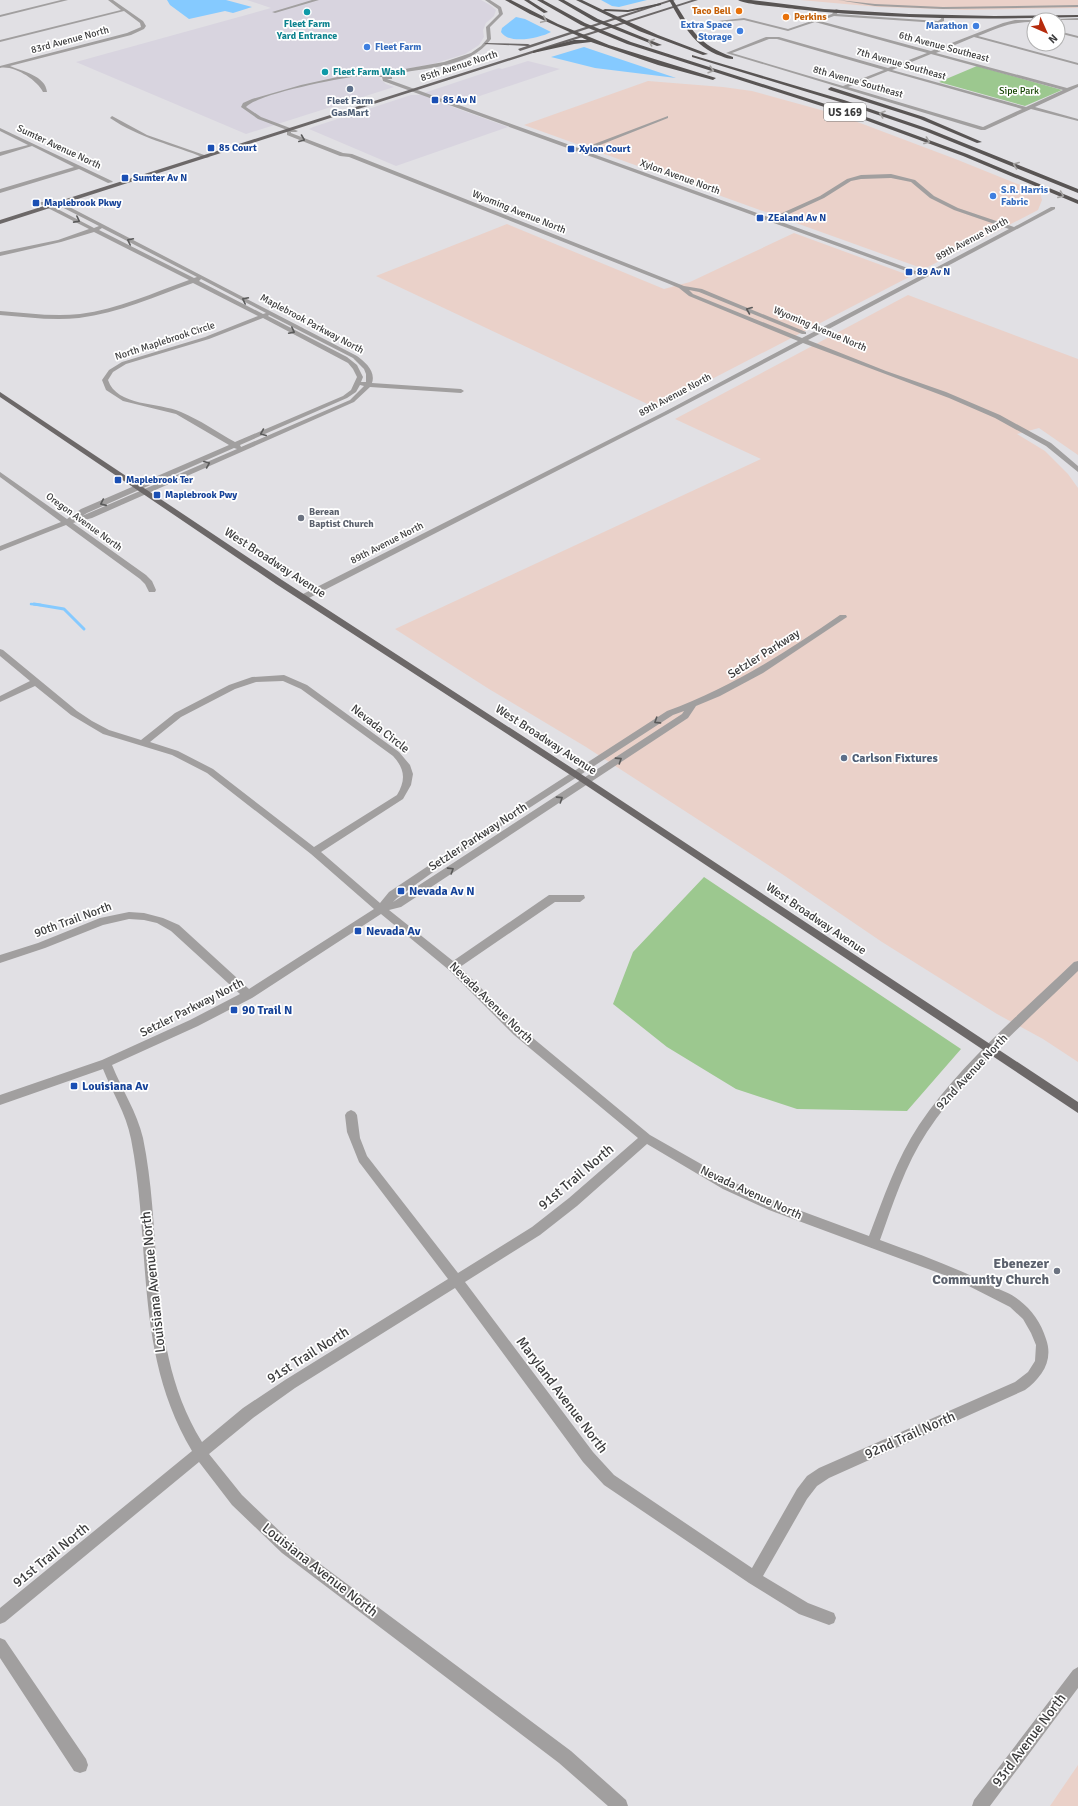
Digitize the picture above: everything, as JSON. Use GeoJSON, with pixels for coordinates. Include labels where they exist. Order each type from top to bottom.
{"type":"FeatureCollection","features":[{"type":"Feature","properties":{"kind":"highway"},"geometry":{"type":"LineString","coordinates":[[507,0],[531,14],[599,44],[651,62],[720,80]]}},
{"type":"Feature","properties":{"kind":"highway"},"geometry":{"type":"LineString","coordinates":[[526,0],[554,16]]}},
{"type":"Feature","properties":{"kind":"highway","name":"US 169"},"geometry":{"type":"LineString","coordinates":[[539,0],[583,24],[608,35],[692,64],[867,119],[1078,202]]}},
{"type":"Feature","properties":{"kind":"highway","name":"US 169"},"geometry":{"type":"LineString","coordinates":[[560,0],[596,20],[668,48],[842,101],[919,127],[1078,191]]}},
{"type":"Feature","properties":{"kind":"highway"},"geometry":{"type":"LineString","coordinates":[[578,0],[626,23],[699,52],[796,81],[868,100]]}},
{"type":"Feature","properties":{"kind":"highway"},"geometry":{"type":"LineString","coordinates":[[672,0],[699,43],[718,55],[868,100],[922,118],[984,144]]}},
{"type":"Feature","properties":{"kind":"highway"},"geometry":{"type":"LineString","coordinates":[[740,0],[836,10],[941,14],[1078,11]]}},
{"type":"Feature","properties":{"kind":"highway"},"geometry":{"type":"LineString","coordinates":[[768,0],[836,10],[866,8],[941,14]]}},
{"type":"Feature","properties":{"kind":"highway"},"geometry":{"type":"LineString","coordinates":[[836,10],[841,0]]}},
{"type":"Feature","properties":{"kind":"highway"},"geometry":{"type":"LineString","coordinates":[[595,8],[624,12],[659,4]]}},
{"type":"Feature","properties":{"kind":"highway"},"geometry":{"type":"LineString","coordinates":[[1007,13],[1078,16]]}},
{"type":"Feature","properties":{"kind":"highway"},"geometry":{"type":"LineString","coordinates":[[1007,13],[1015,21]]}},
{"type":"Feature","properties":{"kind":"highway"},"geometry":{"type":"LineString","coordinates":[[559,18],[601,37],[692,64]]}},
{"type":"Feature","properties":{"kind":"highway"},"geometry":{"type":"LineString","coordinates":[[535,52],[574,42],[599,44]]}},
{"type":"Feature","properties":{"kind":"highway"},"geometry":{"type":"LineString","coordinates":[[727,82],[908,134]]}},
{"type":"Feature","properties":{"kind":"highway"},"geometry":{"type":"LineString","coordinates":[[1010,156],[1078,187]]}},
{"type":"Feature","properties":{"kind":"main road","name":"85th Avenue North"},"geometry":{"type":"LineString","coordinates":[[0,222],[110,182],[492,60],[570,32],[672,0]]}},
{"type":"Feature","properties":{"kind":"main road","name":"85th Avenue North"},"geometry":{"type":"LineString","coordinates":[[50,203],[58,203],[207,157],[696,0]]}},
{"type":"Feature","properties":{"kind":"main road"},"geometry":{"type":"LineString","coordinates":[[486,44],[526,45],[553,38]]}},
{"type":"Feature","properties":{"kind":"main road"},"geometry":{"type":"LineString","coordinates":[[501,44],[512,47],[515,49],[514,50]]}},
{"type":"Feature","properties":{"kind":"main road"},"geometry":{"type":"LineString","coordinates":[[0,216],[42,203]]}},
{"type":"Feature","properties":{"kind":"main road","name":"West Broadway Avenue"},"geometry":{"type":"LineString","coordinates":[[0,394],[142,489],[222,545],[586,781],[1078,1108]]}},
{"type":"Feature","properties":{"kind":"street"},"geometry":{"type":"LineString","coordinates":[[0,16],[66,0]]}},
{"type":"Feature","properties":{"kind":"street"},"geometry":{"type":"LineString","coordinates":[[110,0],[125,10]]}},
{"type":"Feature","properties":{"kind":"street"},"geometry":{"type":"LineString","coordinates":[[274,12],[317,0]]}},
{"type":"Feature","properties":{"kind":"street"},"geometry":{"type":"LineString","coordinates":[[386,76],[396,72],[453,61],[474,52],[486,44],[489,38],[488,27],[501,14],[502,11],[497,5],[487,0]]}},
{"type":"Feature","properties":{"kind":"street"},"geometry":{"type":"LineString","coordinates":[[841,0],[906,7],[1007,13],[1078,6]]}},
{"type":"Feature","properties":{"kind":"street"},"geometry":{"type":"LineString","coordinates":[[0,41],[125,10]]}},
{"type":"Feature","properties":{"kind":"street","name":"83rd Avenue North"},"geometry":{"type":"LineString","coordinates":[[0,67],[129,34],[143,28],[144,24],[125,10]]}},
{"type":"Feature","properties":{"kind":"street"},"geometry":{"type":"LineString","coordinates":[[720,22],[744,20],[789,30],[815,21],[836,10]]}},
{"type":"Feature","properties":{"kind":"street"},"geometry":{"type":"LineString","coordinates":[[1066,20],[1078,20]]}},
{"type":"Feature","properties":{"kind":"street","name":"6th Avenue Southeast"},"geometry":{"type":"LineString","coordinates":[[815,21],[1068,90]]}},
{"type":"Feature","properties":{"kind":"street"},"geometry":{"type":"LineString","coordinates":[[844,88],[1004,24],[1015,21],[1026,21]]}},
{"type":"Feature","properties":{"kind":"street"},"geometry":{"type":"LineString","coordinates":[[1015,21],[1026,24]]}},
{"type":"Feature","properties":{"kind":"street"},"geometry":{"type":"LineString","coordinates":[[1066,34],[1078,37]]}},
{"type":"Feature","properties":{"kind":"street"},"geometry":{"type":"LineString","coordinates":[[973,36],[1078,64]]}},
{"type":"Feature","properties":{"kind":"street","name":"7th Avenue Southeast"},"geometry":{"type":"LineString","coordinates":[[728,53],[772,38],[1028,108],[1078,120]]}},
{"type":"Feature","properties":{"kind":"street","name":"8th Avenue Southeast"},"geometry":{"type":"LineString","coordinates":[[728,53],[983,129],[1028,108]]}},
{"type":"Feature","properties":{"kind":"street"},"geometry":{"type":"LineString","coordinates":[[6,66],[36,79],[44,86],[45,91]]}},
{"type":"Feature","properties":{"kind":"street","name":"Wyoming Avenue North"},"geometry":{"type":"LineString","coordinates":[[386,76],[352,76],[324,80],[254,100],[245,104],[243,107],[245,111],[289,130],[289,134],[342,156],[350,155],[407,177],[681,288],[691,295],[897,378],[949,396]]}},
{"type":"Feature","properties":{"kind":"street","name":"Xylon Avenue North"},"geometry":{"type":"LineString","coordinates":[[386,76],[384,78],[387,82],[406,87],[926,276]]}},
{"type":"Feature","properties":{"kind":"street"},"geometry":{"type":"LineString","coordinates":[[1028,108],[1078,85]]}},
{"type":"Feature","properties":{"kind":"street"},"geometry":{"type":"LineString","coordinates":[[112,117],[137,133],[207,157]]}},
{"type":"Feature","properties":{"kind":"street"},"geometry":{"type":"LineString","coordinates":[[581,151],[666,117]]}},
{"type":"Feature","properties":{"kind":"street","name":"Sumter Avenue North"},"geometry":{"type":"LineString","coordinates":[[0,129],[110,182]]}},
{"type":"Feature","properties":{"kind":"street"},"geometry":{"type":"LineString","coordinates":[[0,154],[32,145]]}},
{"type":"Feature","properties":{"kind":"street"},"geometry":{"type":"LineString","coordinates":[[0,191],[79,167]]}},
{"type":"Feature","properties":{"kind":"street"},"geometry":{"type":"LineString","coordinates":[[772,220],[822,197],[849,180],[861,177],[891,176],[913,181],[932,197],[956,209],[1014,229]]}},
{"type":"Feature","properties":{"kind":"street","name":"Maplebrook Parkway North"},"geometry":{"type":"LineString","coordinates":[[42,203],[50,203],[95,230],[194,280],[353,364],[358,370],[360,377],[358,384]]}},
{"type":"Feature","properties":{"kind":"street","name":"Maplebrook Parkway North"},"geometry":{"type":"LineString","coordinates":[[58,203],[355,357],[366,365],[370,372],[368,384]]}},
{"type":"Feature","properties":{"kind":"street","name":"89th Avenue North"},"geometry":{"type":"LineString","coordinates":[[304,597],[666,413],[1053,208]]}},
{"type":"Feature","properties":{"kind":"street"},"geometry":{"type":"LineString","coordinates":[[0,254],[53,243],[102,227]]}},
{"type":"Feature","properties":{"kind":"street"},"geometry":{"type":"LineString","coordinates":[[0,313],[66,316],[93,313],[120,307],[203,277]]}},
{"type":"Feature","properties":{"kind":"street","name":"Wyoming Avenue North"},"geometry":{"type":"LineString","coordinates":[[681,288],[700,290],[1005,419],[1032,434],[1064,456],[1078,470]]}},
{"type":"Feature","properties":{"kind":"street","name":"North Maplebrook Circle"},"geometry":{"type":"LineString","coordinates":[[242,449],[178,413],[125,400],[108,389],[105,380],[111,371],[124,363],[207,338],[272,313]]}},
{"type":"Feature","properties":{"kind":"street"},"geometry":{"type":"LineString","coordinates":[[0,549],[67,522],[89,516],[235,445],[346,397],[354,391],[358,384],[461,392]]}},
{"type":"Feature","properties":{"kind":"street"},"geometry":{"type":"LineString","coordinates":[[142,489],[242,449],[352,401],[363,392],[368,384]]}},
{"type":"Feature","properties":{"kind":"street","name":"Oregon Avenue North"},"geometry":{"type":"LineString","coordinates":[[0,474],[143,577],[149,583],[152,590]]}},
{"type":"Feature","properties":{"kind":"street","name":"Setzler Parkway"},"geometry":{"type":"LineString","coordinates":[[575,774],[670,713],[693,705],[744,682],[771,666],[843,617]]}},
{"type":"Feature","properties":{"kind":"street","name":"Nevada Avenue North"},"geometry":{"type":"LineString","coordinates":[[0,652],[74,713],[89,723],[106,732],[175,753],[210,771],[314,852],[381,909],[453,967],[518,1032],[646,1138],[685,1162],[773,1206],[960,1275],[1014,1303]]}},
{"type":"Feature","properties":{"kind":"street","name":"Nevada Circle"},"geometry":{"type":"LineString","coordinates":[[143,743],[178,715],[232,686],[255,679],[284,678],[304,687],[396,754],[404,761],[408,770],[409,778],[406,788],[400,797],[314,852]]}},
{"type":"Feature","properties":{"kind":"street"},"geometry":{"type":"LineString","coordinates":[[0,699],[36,682]]}},
{"type":"Feature","properties":{"kind":"street","name":"Setzler Parkway"},"geometry":{"type":"LineString","coordinates":[[586,781],[685,716],[693,705]]}},
{"type":"Feature","properties":{"kind":"street","name":"Setzler Parkway North"},"geometry":{"type":"LineString","coordinates":[[381,909],[393,895],[458,850],[575,774]]}},
{"type":"Feature","properties":{"kind":"street","name":"Setzler Parkway North"},"geometry":{"type":"LineString","coordinates":[[0,1100],[106,1063],[194,1023],[248,995],[381,909],[397,904],[452,870],[586,781]]}},
{"type":"Feature","properties":{"kind":"street"},"geometry":{"type":"LineString","coordinates":[[453,967],[553,898],[580,898]]}},
{"type":"Feature","properties":{"kind":"street","name":"90th Trail North"},"geometry":{"type":"LineString","coordinates":[[0,959],[44,945],[116,917],[132,915],[149,916],[163,921],[175,928],[248,995]]}},
{"type":"Feature","properties":{"kind":"street","name":"92nd Avenue North"},"geometry":{"type":"LineString","coordinates":[[873,1242],[894,1184],[922,1130],[942,1102],[990,1050],[1078,965]]}},
{"type":"Feature","properties":{"kind":"street","name":"Louisiana Avenue North"},"geometry":{"type":"LineString","coordinates":[[106,1063],[129,1113],[137,1137],[141,1162],[154,1311],[160,1353],[172,1395],[190,1435],[210,1467],[250,1513],[287,1548],[565,1757],[620,1806]]}},
{"type":"Feature","properties":{"kind":"street","name":"Maryland Avenue North"},"geometry":{"type":"LineString","coordinates":[[351,1114],[351,1130],[355,1145],[362,1159],[456,1280],[567,1431],[609,1480],[754,1578],[804,1609],[829,1618]]}},
{"type":"Feature","properties":{"kind":"street","name":"91st Trail North"},"geometry":{"type":"LineString","coordinates":[[0,1617],[248,1413],[290,1384],[536,1231],[573,1202],[646,1138]]}},
{"type":"Feature","properties":{"kind":"street","name":"92nd Trail North"},"geometry":{"type":"LineString","coordinates":[[754,1578],[802,1494],[812,1481],[824,1473],[1020,1386],[1033,1376],[1040,1362],[1042,1345],[1037,1330],[1027,1315],[1014,1303]]}},
{"type":"Feature","properties":{"kind":"street"},"geometry":{"type":"LineString","coordinates":[[0,1645],[80,1765]]}},
{"type":"Feature","properties":{"kind":"street","name":"93rd Avenue North"},"geometry":{"type":"LineString","coordinates":[[980,1806],[1078,1675]]}},
{"type":"Feature","properties":{"kind":"shaded area"},"geometry":{"type":"Polygon","coordinates":[[[247,0],[481,0],[496,10],[494,16],[486,23],[483,30],[484,37],[479,45],[465,54],[433,64],[384,73],[379,78],[386,84],[394,87],[246,134],[76,62],[271,8],[247,0]]]}},
{"type":"Feature","properties":{"kind":"shaded area"},"geometry":{"type":"Polygon","coordinates":[[[800,0],[1078,0],[1078,8],[967,10],[879,7],[800,0]]]}},
{"type":"Feature","properties":{"kind":"shaded area"},"geometry":{"type":"Polygon","coordinates":[[[528,61],[560,69],[450,106],[508,127],[396,166],[309,129],[411,95],[418,95],[499,68],[502,69],[528,61]]]}},
{"type":"Feature","properties":{"kind":"shaded area"},"geometry":{"type":"Polygon","coordinates":[[[648,81],[723,87],[752,91],[839,115],[1040,193],[1042,200],[1038,210],[924,269],[524,125],[648,81]]]}},
{"type":"Feature","properties":{"kind":"shaded area"},"geometry":{"type":"Polygon","coordinates":[[[507,224],[664,289],[690,282],[794,233],[911,276],[656,408],[376,276],[507,224]]]}},
{"type":"Feature","properties":{"kind":"shaded area"},"geometry":{"type":"Polygon","coordinates":[[[908,295],[1078,359],[1078,455],[1039,428],[1017,434],[1045,451],[1068,474],[1078,488],[1078,1062],[1043,1039],[997,1014],[882,942],[782,874],[586,747],[489,689],[395,629],[761,459],[675,419],[908,295]]]}},
{"type":"Feature","properties":{"kind":"shaded area"},"geometry":{"type":"Polygon","coordinates":[[[1078,1765],[1078,1806],[1050,1806],[1078,1765]]]}},
{"type":"Feature","properties":{"kind":"green space","name":"Sipe Park"},"geometry":{"type":"Polygon","coordinates":[[[977,66],[1062,90],[1025,106],[939,82],[977,66]]]}},
{"type":"Feature","properties":{"kind":"green space"},"geometry":{"type":"Polygon","coordinates":[[[704,877],[961,1049],[907,1111],[797,1109],[736,1089],[667,1047],[613,1004],[633,952],[704,877]]]}},
{"type":"Feature","properties":{"kind":"water"},"geometry":{"type":"Polygon","coordinates":[[[167,0],[226,0],[252,7],[233,13],[225,11],[189,19],[170,5],[167,0]]]}},
{"type":"Feature","properties":{"kind":"water"},"geometry":{"type":"Polygon","coordinates":[[[601,0],[647,0],[619,7],[612,6],[601,0]]]}},
{"type":"Feature","properties":{"kind":"water"},"geometry":{"type":"Polygon","coordinates":[[[516,17],[525,19],[551,32],[525,39],[505,36],[501,32],[502,28],[516,17]]]}},
{"type":"Feature","properties":{"kind":"water"},"geometry":{"type":"Polygon","coordinates":[[[584,47],[676,78],[595,68],[551,57],[584,47]]]}},
{"type":"Feature","properties":{"kind":"waterway"},"geometry":{"type":"LineString","coordinates":[[31,604],[38,605]]}},
{"type":"Feature","properties":{"kind":"waterway"},"geometry":{"type":"LineString","coordinates":[[34,604],[38,605]]}},
{"type":"Feature","properties":{"kind":"waterway"},"geometry":{"type":"LineString","coordinates":[[38,605],[64,609],[84,629]]}},
{"type":"Feature","properties":{"kind":"place","name":"Taco Bell"},"geometry":{"type":"Point","coordinates":[739,11]}},
{"type":"Feature","properties":{"kind":"place","name":"Fleet Farm Yard Entrance"},"geometry":{"type":"Point","coordinates":[307,12]}},
{"type":"Feature","properties":{"kind":"place","name":"Perkins"},"geometry":{"type":"Point","coordinates":[786,17]}},
{"type":"Feature","properties":{"kind":"place","name":"Marathon"},"geometry":{"type":"Point","coordinates":[976,26]}},
{"type":"Feature","properties":{"kind":"place","name":"Extra Space Storage"},"geometry":{"type":"Point","coordinates":[740,31]}},
{"type":"Feature","properties":{"kind":"place","name":"Fleet Farm"},"geometry":{"type":"Point","coordinates":[367,47]}},
{"type":"Feature","properties":{"kind":"place","name":"Fleet Farm Wash"},"geometry":{"type":"Point","coordinates":[325,72]}},
{"type":"Feature","properties":{"kind":"place","name":"Fleet Farm GasMart"},"geometry":{"type":"Point","coordinates":[350,89]}},
{"type":"Feature","properties":{"kind":"place","name":"85 Av N"},"geometry":{"type":"Point","coordinates":[435,100]}},
{"type":"Feature","properties":{"kind":"place","name":"85 Court"},"geometry":{"type":"Point","coordinates":[211,148]}},
{"type":"Feature","properties":{"kind":"place","name":"Xylon Court"},"geometry":{"type":"Point","coordinates":[571,149]}},
{"type":"Feature","properties":{"kind":"place","name":"Sumter Av N"},"geometry":{"type":"Point","coordinates":[125,178]}},
{"type":"Feature","properties":{"kind":"place","name":"S.R. Harris Fabric"},"geometry":{"type":"Point","coordinates":[993,196]}},
{"type":"Feature","properties":{"kind":"place","name":"Maplebrook Pkwy"},"geometry":{"type":"Point","coordinates":[36,203]}},
{"type":"Feature","properties":{"kind":"place","name":"ZEaland Av N"},"geometry":{"type":"Point","coordinates":[760,218]}},
{"type":"Feature","properties":{"kind":"place","name":"89 Av N"},"geometry":{"type":"Point","coordinates":[909,272]}},
{"type":"Feature","properties":{"kind":"place","name":"Maplebrook Ter"},"geometry":{"type":"Point","coordinates":[118,480]}},
{"type":"Feature","properties":{"kind":"place","name":"Maplebrook Pwy"},"geometry":{"type":"Point","coordinates":[157,495]}},
{"type":"Feature","properties":{"kind":"place","name":"Berean Baptist Church"},"geometry":{"type":"Point","coordinates":[301,518]}},
{"type":"Feature","properties":{"kind":"place","name":"Carlson Fixtures"},"geometry":{"type":"Point","coordinates":[844,758]}},
{"type":"Feature","properties":{"kind":"place","name":"Nevada Av N"},"geometry":{"type":"Point","coordinates":[401,891]}},
{"type":"Feature","properties":{"kind":"place","name":"Nevada Av"},"geometry":{"type":"Point","coordinates":[358,931]}},
{"type":"Feature","properties":{"kind":"place","name":"90 Trail N"},"geometry":{"type":"Point","coordinates":[234,1010]}},
{"type":"Feature","properties":{"kind":"place","name":"Louisiana Av"},"geometry":{"type":"Point","coordinates":[74,1086]}},
{"type":"Feature","properties":{"kind":"place","name":"Ebenezer Community Church"},"geometry":{"type":"Point","coordinates":[1057,1271]}}]}
